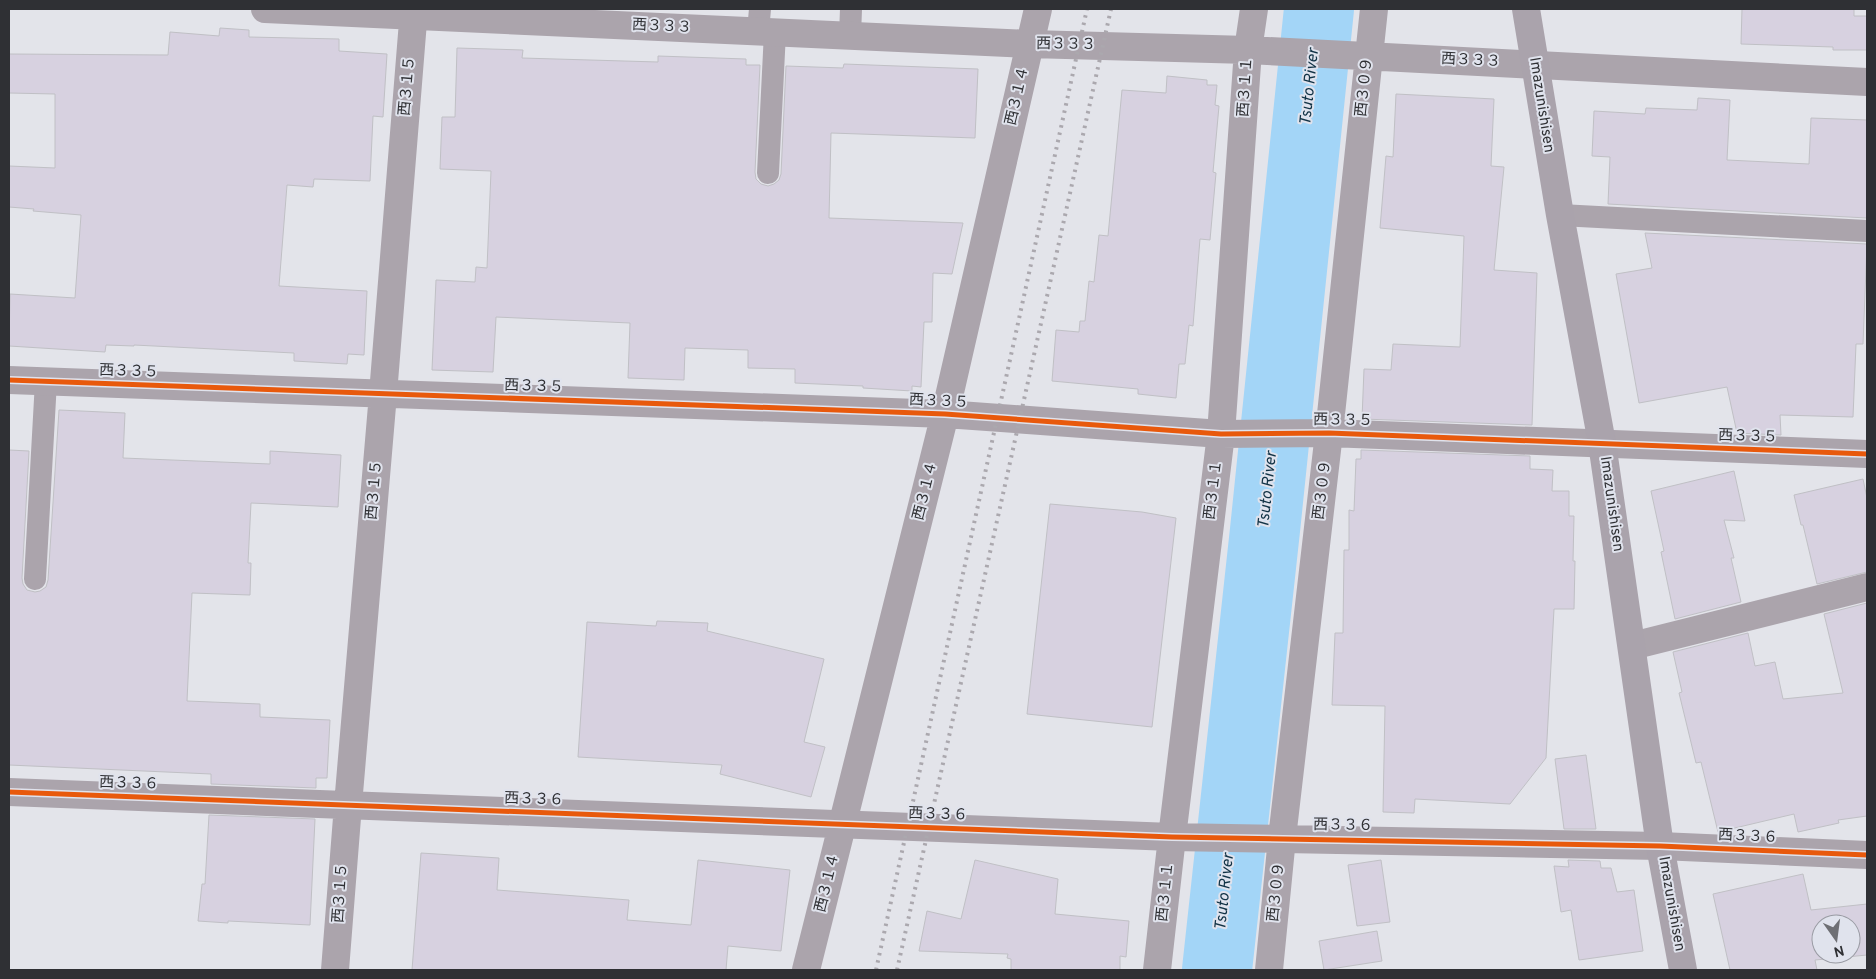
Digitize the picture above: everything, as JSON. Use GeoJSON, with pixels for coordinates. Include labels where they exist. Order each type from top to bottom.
{"type":"FeatureCollection","features":[{"type":"Feature","properties":{"kind":"street","name":"西３３３"},"geometry":{"type":"LineString","coordinates":[[265,9],[764,24],[850,36],[1030,44],[1248,50],[1867,82]]}},
{"type":"Feature","properties":{"kind":"street","name":"西３１４"},"geometry":{"type":"LineString","coordinates":[[806,970],[945,414],[1038,9]]}},
{"type":"Feature","properties":{"kind":"street","name":"西３１１"},"geometry":{"type":"LineString","coordinates":[[1158,970],[1172,837],[1221,434],[1248,50],[1254,9]]}},
{"type":"Feature","properties":{"kind":"street","name":"西３０９"},"geometry":{"type":"LineString","coordinates":[[1269,970],[1282,838],[1330,433],[1357,56],[1374,9]]}},
{"type":"Feature","properties":{"kind":"street","name":"Imazunishisen"},"geometry":{"type":"LineString","coordinates":[[1526,9],[1560,215],[1602,443],[1660,846],[1683,970]]}},
{"type":"Feature","properties":{"kind":"street","name":"西３１５"},"geometry":{"type":"LineString","coordinates":[[336,970],[413,12]]}},
{"type":"Feature","properties":{"kind":"street","name":"西３３５"},"geometry":{"type":"LineString","coordinates":[[9,380],[945,414],[1221,434],[1330,433],[1867,454]]}},
{"type":"Feature","properties":{"kind":"street"},"geometry":{"type":"LineString","coordinates":[[1632,646],[1867,587]]}},
{"type":"Feature","properties":{"kind":"street","name":"西３３６"},"geometry":{"type":"LineString","coordinates":[[9,792],[1172,837],[1660,846],[1867,855]]}},
{"type":"Feature","properties":{"kind":"lane"},"geometry":{"type":"LineString","coordinates":[[850,9],[850,36]]}},
{"type":"Feature","properties":{"kind":"lane"},"geometry":{"type":"LineString","coordinates":[[764,24],[768,172]]}},
{"type":"Feature","properties":{"kind":"lane"},"geometry":{"type":"LineString","coordinates":[[1560,215],[1867,231]]}},
{"type":"Feature","properties":{"kind":"lane"},"geometry":{"type":"LineString","coordinates":[[35,579],[46,381]]}},
{"type":"Feature","properties":{"kind":"building"},"geometry":{"type":"Polygon","coordinates":[[[1742,9],[1854,9],[1854,16],[1867,16],[1867,50],[1833,50],[1833,47],[1741,44],[1742,9]]]}},
{"type":"Feature","properties":{"kind":"building"},"geometry":{"type":"Polygon","coordinates":[[[220,28],[249,30],[249,37],[339,39],[339,51],[387,54],[383,117],[373,116],[370,181],[314,179],[313,187],[287,185],[279,286],[367,291],[364,355],[348,354],[347,364],[294,361],[294,353],[134,345],[106,345],[105,352],[9,346],[10,294],[75,298],[81,215],[9,207],[9,166],[55,168],[55,94],[9,93],[9,54],[168,55],[170,32],[219,36],[220,28]]]}},
{"type":"Feature","properties":{"kind":"building"},"geometry":{"type":"Polygon","coordinates":[[[457,48],[523,50],[522,58],[658,62],[658,56],[746,59],[746,65],[760,65],[755,172],[756,179],[761,184],[768,186],[779,180],[781,174],[786,66],[843,68],[844,64],[978,69],[975,138],[831,133],[829,218],[963,223],[952,274],[933,273],[932,322],[924,322],[921,387],[912,386],[912,391],[863,388],[863,386],[795,383],[795,369],[748,368],[748,350],[685,348],[684,380],[628,378],[630,323],[496,317],[493,372],[432,370],[436,280],[475,282],[476,267],[487,268],[491,171],[440,169],[442,117],[455,117],[457,48]]]}},
{"type":"Feature","properties":{"kind":"building"},"geometry":{"type":"Polygon","coordinates":[[[1167,76],[1207,80],[1207,85],[1217,85],[1215,105],[1219,106],[1213,172],[1216,173],[1210,240],[1200,239],[1193,326],[1189,325],[1185,364],[1179,364],[1176,398],[1138,394],[1138,389],[1052,381],[1056,330],[1079,332],[1080,321],[1085,321],[1089,281],[1094,282],[1099,235],[1108,236],[1122,90],[1166,93],[1167,76]]]}},
{"type":"Feature","properties":{"kind":"building"},"geometry":{"type":"Polygon","coordinates":[[[1396,94],[1494,99],[1491,166],[1504,167],[1494,270],[1537,273],[1532,425],[1362,419],[1364,369],[1391,370],[1393,344],[1460,347],[1464,236],[1380,228],[1386,156],[1393,157],[1396,94]]]}},
{"type":"Feature","properties":{"kind":"building"},"geometry":{"type":"Polygon","coordinates":[[[1698,98],[1730,100],[1727,160],[1809,164],[1811,118],[1867,120],[1867,218],[1608,204],[1610,157],[1592,156],[1594,111],[1645,114],[1646,108],[1697,110],[1698,98]]]}},
{"type":"Feature","properties":{"kind":"building"},"geometry":{"type":"Polygon","coordinates":[[[1645,233],[1867,244],[1863,344],[1856,344],[1853,417],[1780,415],[1781,435],[1737,433],[1727,387],[1639,403],[1616,274],[1652,268],[1645,233]]]}},
{"type":"Feature","properties":{"kind":"building"},"geometry":{"type":"Polygon","coordinates":[[[59,410],[125,413],[123,458],[270,464],[270,451],[341,455],[338,507],[251,503],[248,563],[251,563],[250,595],[192,593],[187,701],[260,704],[260,717],[330,720],[327,778],[316,778],[316,788],[211,784],[211,774],[9,765],[9,450],[29,451],[22,578],[27,590],[40,591],[46,587],[48,580],[59,410]]]}},
{"type":"Feature","properties":{"kind":"building"},"geometry":{"type":"Polygon","coordinates":[[[1361,450],[1530,456],[1530,469],[1553,470],[1552,491],[1569,491],[1569,516],[1574,516],[1574,609],[1554,609],[1546,758],[1510,804],[1415,799],[1414,813],[1383,812],[1385,706],[1332,705],[1335,633],[1343,633],[1344,550],[1349,550],[1349,510],[1354,511],[1356,459],[1361,459],[1361,450]]]}},
{"type":"Feature","properties":{"kind":"building"},"geometry":{"type":"Polygon","coordinates":[[[1734,471],[1745,521],[1724,520],[1734,558],[1731,558],[1741,602],[1675,619],[1661,552],[1664,551],[1651,491],[1734,471]]]}},
{"type":"Feature","properties":{"kind":"building"},"geometry":{"type":"Polygon","coordinates":[[[1863,479],[1867,498],[1867,572],[1817,584],[1794,495],[1863,479]]]}},
{"type":"Feature","properties":{"kind":"building"},"geometry":{"type":"Polygon","coordinates":[[[1050,504],[1142,512],[1176,518],[1152,727],[1027,714],[1050,504]]]}},
{"type":"Feature","properties":{"kind":"building"},"geometry":{"type":"Polygon","coordinates":[[[1867,603],[1867,816],[1838,820],[1839,823],[1798,832],[1794,814],[1718,832],[1701,762],[1696,763],[1679,693],[1682,692],[1673,652],[1748,633],[1755,666],[1775,662],[1783,699],[1843,693],[1824,614],[1867,603]]]}},
{"type":"Feature","properties":{"kind":"building"},"geometry":{"type":"Polygon","coordinates":[[[657,621],[708,623],[707,631],[824,659],[804,742],[825,747],[811,797],[720,774],[722,765],[578,757],[587,622],[656,626],[657,621]]]}},
{"type":"Feature","properties":{"kind":"building"},"geometry":{"type":"Polygon","coordinates":[[[1586,755],[1596,829],[1564,829],[1555,759],[1586,755]]]}},
{"type":"Feature","properties":{"kind":"building"},"geometry":{"type":"Polygon","coordinates":[[[209,815],[315,819],[310,925],[198,921],[202,884],[205,884],[209,815]]]}},
{"type":"Feature","properties":{"kind":"building"},"geometry":{"type":"Polygon","coordinates":[[[421,853],[499,858],[497,890],[629,900],[627,920],[691,925],[698,860],[790,870],[781,951],[728,946],[726,970],[412,970],[421,853]]]}},
{"type":"Feature","properties":{"kind":"building"},"geometry":{"type":"Polygon","coordinates":[[[975,860],[1058,879],[1055,914],[1129,921],[1126,957],[1120,956],[1120,970],[1011,970],[1011,959],[1007,958],[1008,954],[919,951],[927,911],[961,919],[975,860]]]}},
{"type":"Feature","properties":{"kind":"building"},"geometry":{"type":"Polygon","coordinates":[[[1381,860],[1390,922],[1357,926],[1348,865],[1381,860]]]}},
{"type":"Feature","properties":{"kind":"building"},"geometry":{"type":"Polygon","coordinates":[[[1568,860],[1600,861],[1601,868],[1611,868],[1617,892],[1634,890],[1643,951],[1579,960],[1571,910],[1561,912],[1554,866],[1569,867],[1568,860]]]}},
{"type":"Feature","properties":{"kind":"building"},"geometry":{"type":"Polygon","coordinates":[[[1803,874],[1811,910],[1867,904],[1867,955],[1861,956],[1861,914],[1811,914],[1811,964],[1816,964],[1817,970],[1730,970],[1713,894],[1803,874]]]}},
{"type":"Feature","properties":{"kind":"building"},"geometry":{"type":"Polygon","coordinates":[[[1377,931],[1382,961],[1324,970],[1319,941],[1377,931]]]}},
{"type":"Feature","properties":{"kind":"waterway","name":"Tsuto River"},"geometry":{"type":"LineString","coordinates":[[1217,970],[1319,9]]}},
{"type":"Feature","properties":{"kind":"railway"},"geometry":{"type":"LineString","coordinates":[[876,970],[1087,9]]}},
{"type":"Feature","properties":{"kind":"railway"},"geometry":{"type":"LineString","coordinates":[[897,970],[1111,9]]}},
{"type":"Feature","properties":{"kind":"cycle path"},"geometry":{"type":"LineString","coordinates":[[9,380],[945,414],[1221,434],[1329,433],[1867,454]]}},
{"type":"Feature","properties":{"kind":"cycle path"},"geometry":{"type":"LineString","coordinates":[[9,792],[1172,837],[1660,846],[1867,855]]}}]}
